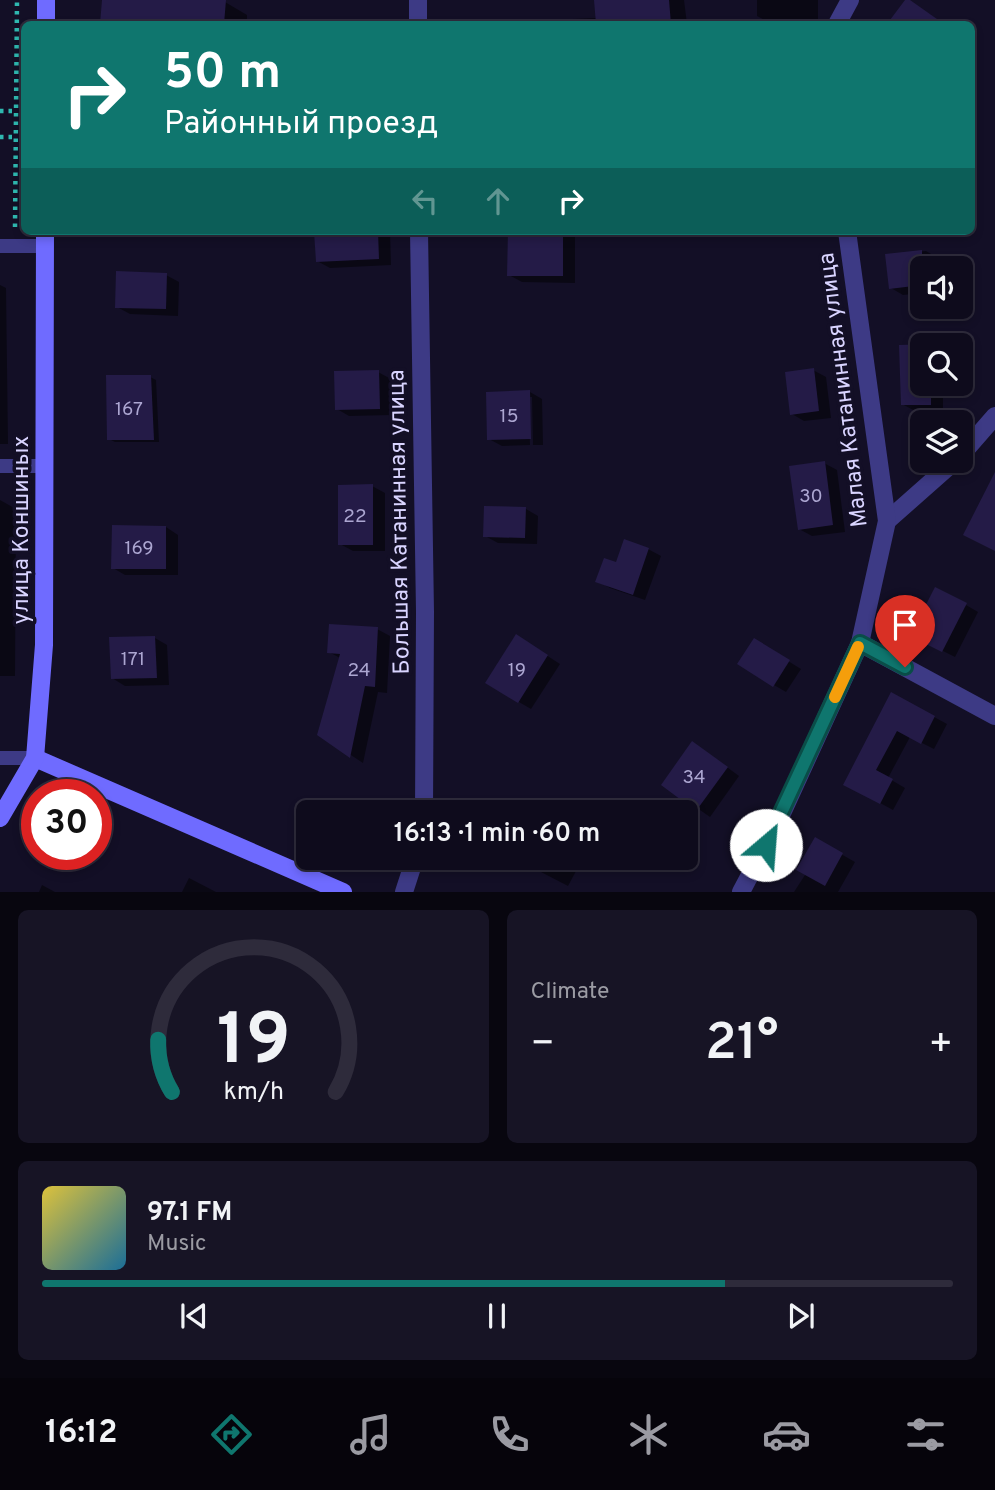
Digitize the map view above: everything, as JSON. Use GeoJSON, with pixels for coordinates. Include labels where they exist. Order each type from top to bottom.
{"type":"FeatureCollection","features":[{"type":"Feature","properties":{"kind":"main road"},"geometry":{"type":"LineString","coordinates":[[46,0],[46,21]]}},
{"type":"Feature","properties":{"kind":"main road","name":"улица Коншиных"},"geometry":{"type":"LineString","coordinates":[[0,818],[35,758],[44,645],[46,239]]}},
{"type":"Feature","properties":{"kind":"main road"},"geometry":{"type":"LineString","coordinates":[[35,758],[343,891]]}},
{"type":"Feature","properties":{"kind":"street"},"geometry":{"type":"LineString","coordinates":[[418,0],[418,21]]}},
{"type":"Feature","properties":{"kind":"street"},"geometry":{"type":"LineString","coordinates":[[839,21],[850,0]]}},
{"type":"Feature","properties":{"kind":"street","name":"Большая Катанинная улица"},"geometry":{"type":"LineString","coordinates":[[419,235],[425,612],[424,800]]}},
{"type":"Feature","properties":{"kind":"street","name":"Малая Катанинная улица"},"geometry":{"type":"LineString","coordinates":[[741,891],[778,822],[860,643],[887,522],[848,235]]}},
{"type":"Feature","properties":{"kind":"street"},"geometry":{"type":"LineString","coordinates":[[973,441],[995,416]]}},
{"type":"Feature","properties":{"kind":"street"},"geometry":{"type":"LineString","coordinates":[[887,522],[942,473]]}},
{"type":"Feature","properties":{"kind":"street"},"geometry":{"type":"LineString","coordinates":[[860,643],[995,716]]}},
{"type":"Feature","properties":{"kind":"street"},"geometry":{"type":"LineString","coordinates":[[404,891],[411,870]]}},
{"type":"Feature","properties":{"kind":"lane"},"geometry":{"type":"LineString","coordinates":[[7,246],[46,239]]}},
{"type":"Feature","properties":{"kind":"lane"},"geometry":{"type":"LineString","coordinates":[[0,466],[44,466]]}},
{"type":"Feature","properties":{"kind":"lane"},"geometry":{"type":"LineString","coordinates":[[0,758],[35,758]]}},
{"type":"Feature","properties":{"kind":"path"},"geometry":{"type":"LineString","coordinates":[[7,246],[16,137],[17,0]]}},
{"type":"Feature","properties":{"kind":"path"},"geometry":{"type":"LineString","coordinates":[[0,111],[16,111]]}},
{"type":"Feature","properties":{"kind":"path"},"geometry":{"type":"LineString","coordinates":[[0,137],[16,137]]}},
{"type":"Feature","properties":{"kind":"building"},"geometry":{"type":"Polygon","coordinates":[[[102,0],[226,0],[224,21],[100,21],[102,0]]]}},
{"type":"Feature","properties":{"kind":"building"},"geometry":{"type":"Polygon","coordinates":[[[594,0],[669,0],[671,21],[596,21],[594,0]]]}},
{"type":"Feature","properties":{"kind":"building"},"geometry":{"type":"Polygon","coordinates":[[[905,0],[910,0],[940,21],[889,21],[905,0]]]}},
{"type":"Feature","properties":{"kind":"building"},"geometry":{"type":"Polygon","coordinates":[[[314,235],[378,235],[379,259],[316,262],[314,235]]]}},
{"type":"Feature","properties":{"kind":"building"},"geometry":{"type":"Polygon","coordinates":[[[508,235],[563,235],[563,276],[507,276],[508,235]]]}},
{"type":"Feature","properties":{"kind":"building"},"geometry":{"type":"Polygon","coordinates":[[[922,250],[922,256],[910,256],[910,286],[889,289],[885,254],[922,250]]]}},
{"type":"Feature","properties":{"kind":"building"},"geometry":{"type":"Polygon","coordinates":[[[116,271],[167,273],[166,309],[115,308],[116,271]]]}},
{"type":"Feature","properties":{"kind":"building"},"geometry":{"type":"Polygon","coordinates":[[[899,345],[910,345],[910,396],[931,396],[931,405],[901,405],[899,345]]]}},
{"type":"Feature","properties":{"kind":"building"},"geometry":{"type":"Polygon","coordinates":[[[814,368],[819,411],[790,415],[785,372],[814,368]]]}},
{"type":"Feature","properties":{"kind":"building"},"geometry":{"type":"Polygon","coordinates":[[[379,370],[380,409],[335,410],[334,371],[379,370]]]}},
{"type":"Feature","properties":{"kind":"building"},"geometry":{"type":"Polygon","coordinates":[[[106,375],[151,375],[154,440],[107,440],[106,375]]]}},
{"type":"Feature","properties":{"kind":"building"},"geometry":{"type":"Polygon","coordinates":[[[530,390],[531,439],[487,440],[486,392],[530,390]]]}},
{"type":"Feature","properties":{"kind":"building"},"geometry":{"type":"Polygon","coordinates":[[[825,461],[833,525],[798,530],[789,466],[825,461]]]}},
{"type":"Feature","properties":{"kind":"building"},"geometry":{"type":"Polygon","coordinates":[[[995,472],[995,551],[963,535],[995,472]]]}},
{"type":"Feature","properties":{"kind":"building"},"geometry":{"type":"Polygon","coordinates":[[[373,484],[373,545],[338,545],[338,485],[373,484]]]}},
{"type":"Feature","properties":{"kind":"building"},"geometry":{"type":"Polygon","coordinates":[[[484,506],[526,507],[525,538],[483,537],[484,506]]]}},
{"type":"Feature","properties":{"kind":"building"},"geometry":{"type":"Polygon","coordinates":[[[112,525],[166,526],[166,569],[111,569],[112,525]]]}},
{"type":"Feature","properties":{"kind":"building"},"geometry":{"type":"Polygon","coordinates":[[[624,539],[649,548],[633,595],[595,582],[604,558],[616,562],[624,539]]]}},
{"type":"Feature","properties":{"kind":"building"},"geometry":{"type":"Polygon","coordinates":[[[935,587],[967,603],[942,652],[910,636],[935,587]]]}},
{"type":"Feature","properties":{"kind":"building"},"geometry":{"type":"Polygon","coordinates":[[[329,624],[378,627],[375,687],[365,686],[350,758],[317,735],[340,654],[327,653],[329,624]]]}},
{"type":"Feature","properties":{"kind":"building"},"geometry":{"type":"Polygon","coordinates":[[[516,634],[548,655],[518,703],[485,683],[516,634]]]}},
{"type":"Feature","properties":{"kind":"building"},"geometry":{"type":"Polygon","coordinates":[[[155,636],[157,678],[111,679],[109,637],[155,636]]]}},
{"type":"Feature","properties":{"kind":"building"},"geometry":{"type":"Polygon","coordinates":[[[754,638],[790,660],[773,687],[737,664],[754,638]]]}},
{"type":"Feature","properties":{"kind":"building"},"geometry":{"type":"Polygon","coordinates":[[[891,692],[935,716],[921,744],[897,731],[876,770],[893,779],[880,804],[843,785],[891,692]]]}},
{"type":"Feature","properties":{"kind":"building"},"geometry":{"type":"Polygon","coordinates":[[[692,741],[728,767],[698,808],[698,800],[681,800],[661,785],[692,741]]]}},
{"type":"Feature","properties":{"kind":"building"},"geometry":{"type":"Polygon","coordinates":[[[815,837],[843,853],[825,886],[796,870],[815,837]]]}},
{"type":"Feature","properties":{"kind":"slow traffic"},"geometry":{"type":"LineString","coordinates":[[835,697],[858,647]]}},
{"type":"Feature","properties":{"kind":"route"},"geometry":{"type":"LineString","coordinates":[[766,845],[860,643],[905,667]]}}]}
